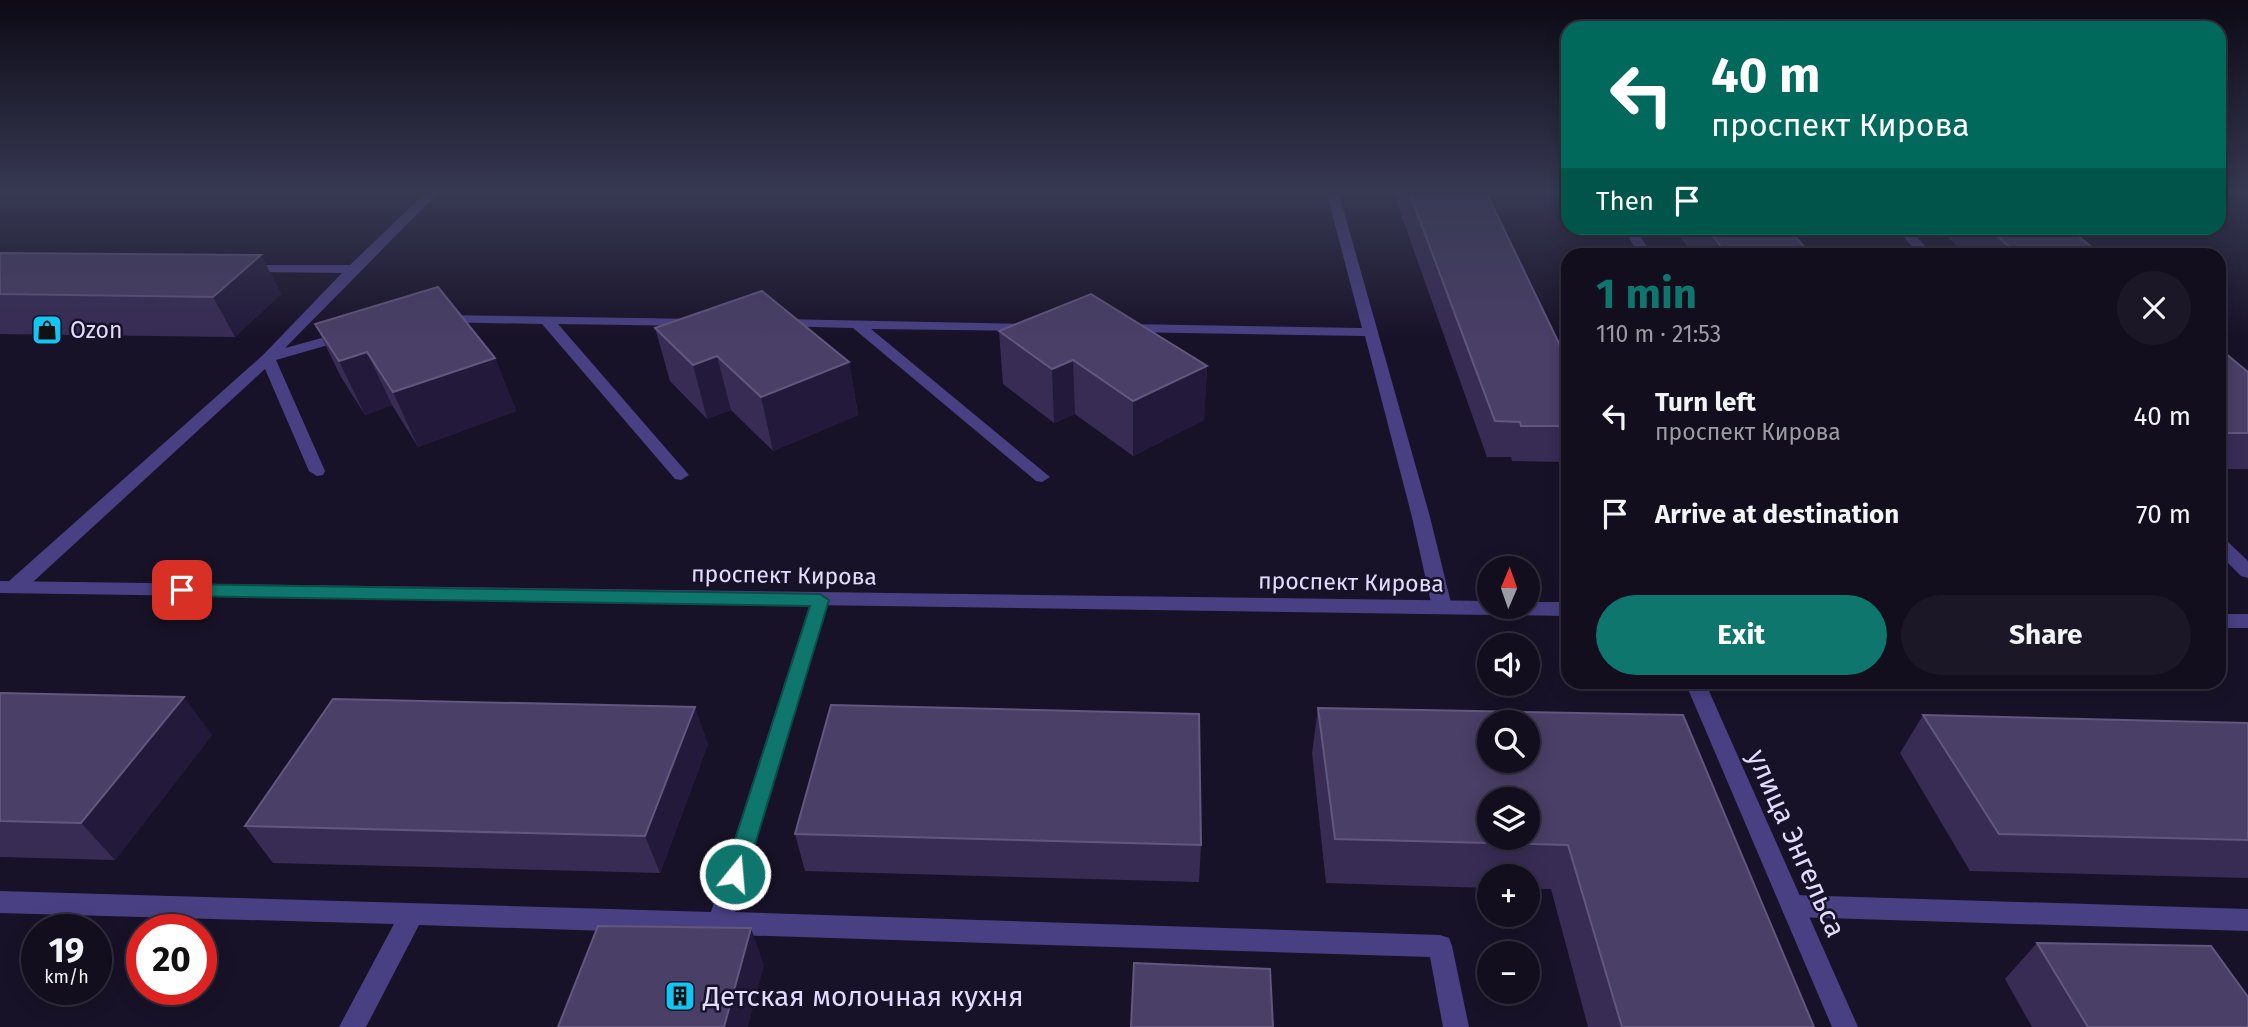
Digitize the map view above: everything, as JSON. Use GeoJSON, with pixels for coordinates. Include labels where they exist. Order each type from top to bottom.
{"type":"FeatureCollection","features":[{"type":"Feature","properties":{"kind":"street"},"geometry":{"type":"LineString","coordinates":[[8,587],[268,358],[381,242]]}},
{"type":"Feature","properties":{"kind":"street"},"geometry":{"type":"LineString","coordinates":[[1346,242],[1421,517],[1442,607]]}},
{"type":"Feature","properties":{"kind":"street"},"geometry":{"type":"LineString","coordinates":[[231,268],[353,269]]}},
{"type":"Feature","properties":{"kind":"street"},"geometry":{"type":"LineString","coordinates":[[418,318],[708,323]]}},
{"type":"Feature","properties":{"kind":"street"},"geometry":{"type":"LineString","coordinates":[[546,320],[681,475]]}},
{"type":"Feature","properties":{"kind":"street"},"geometry":{"type":"LineString","coordinates":[[762,323],[1051,327]]}},
{"type":"Feature","properties":{"kind":"street"},"geometry":{"type":"LineString","coordinates":[[857,324],[1042,477]]}},
{"type":"Feature","properties":{"kind":"street"},"geometry":{"type":"LineString","coordinates":[[1106,328],[1370,332]]}},
{"type":"Feature","properties":{"kind":"street"},"geometry":{"type":"LineString","coordinates":[[268,358],[355,333]]}},
{"type":"Feature","properties":{"kind":"street"},"geometry":{"type":"LineString","coordinates":[[268,358],[317,471]]}},
{"type":"Feature","properties":{"kind":"street"},"geometry":{"type":"LineString","coordinates":[[2226,550],[2248,572]]}},
{"type":"Feature","properties":{"kind":"street","name":"проспект Кирова"},"geometry":{"type":"LineString","coordinates":[[8,587],[1561,609]]}},
{"type":"Feature","properties":{"kind":"street"},"geometry":{"type":"LineString","coordinates":[[720,923],[820,600]]}},
{"type":"Feature","properties":{"kind":"street"},"geometry":{"type":"LineString","coordinates":[[2226,621],[2248,621]]}},
{"type":"Feature","properties":{"kind":"street","name":"улица Энгельса"},"geometry":{"type":"LineString","coordinates":[[1698,689],[1845,1027]]}},
{"type":"Feature","properties":{"kind":"street"},"geometry":{"type":"LineString","coordinates":[[0,902],[1440,946],[1456,1027]]}},
{"type":"Feature","properties":{"kind":"street"},"geometry":{"type":"LineString","coordinates":[[1793,906],[2248,920]]}},
{"type":"Feature","properties":{"kind":"street"},"geometry":{"type":"LineString","coordinates":[[352,1027],[413,914]]}},
{"type":"Feature","properties":{"kind":"building"},"geometry":{"type":"Polygon","coordinates":[[[1428,242],[1510,242],[1561,347],[1561,426],[1521,426],[1520,422],[1495,421],[1428,242]]]}},
{"type":"Feature","properties":{"kind":"building"},"geometry":{"type":"Polygon","coordinates":[[[1717,242],[1800,242],[1805,248],[1722,248],[1717,242]]]}},
{"type":"Feature","properties":{"kind":"building"},"geometry":{"type":"Polygon","coordinates":[[[2004,242],[2085,242],[2093,248],[2011,248],[2004,242]]]}},
{"type":"Feature","properties":{"kind":"building"},"geometry":{"type":"Polygon","coordinates":[[[0,253],[261,255],[213,297],[0,294],[0,253]]]}},
{"type":"Feature","properties":{"kind":"building"},"geometry":{"type":"Polygon","coordinates":[[[438,287],[495,358],[393,392],[367,352],[339,361],[315,324],[438,287]]]}},
{"type":"Feature","properties":{"kind":"building"},"geometry":{"type":"Polygon","coordinates":[[[762,291],[849,362],[761,397],[717,356],[693,365],[655,328],[762,291]]]}},
{"type":"Feature","properties":{"kind":"building"},"geometry":{"type":"Polygon","coordinates":[[[1091,294],[1207,366],[1133,401],[1073,360],[1052,369],[999,331],[1091,294]]]}},
{"type":"Feature","properties":{"kind":"building"},"geometry":{"type":"Polygon","coordinates":[[[2226,354],[2248,372],[2248,433],[2226,433],[2226,354]]]}},
{"type":"Feature","properties":{"kind":"building"},"geometry":{"type":"Polygon","coordinates":[[[0,693],[184,697],[81,823],[0,821],[0,693]]]}},
{"type":"Feature","properties":{"kind":"building"},"geometry":{"type":"Polygon","coordinates":[[[333,699],[695,707],[645,836],[245,826],[333,699]]]}},
{"type":"Feature","properties":{"kind":"building"},"geometry":{"type":"Polygon","coordinates":[[[831,705],[1199,714],[1201,845],[795,834],[831,705]]]}},
{"type":"Feature","properties":{"kind":"building"},"geometry":{"type":"Polygon","coordinates":[[[1318,708],[1477,711],[1477,773],[1540,773],[1540,712],[1683,715],[1814,1027],[1622,1027],[1568,845],[1540,844],[1540,787],[1477,787],[1477,843],[1335,839],[1318,708]]]}},
{"type":"Feature","properties":{"kind":"building"},"geometry":{"type":"Polygon","coordinates":[[[1923,715],[2248,723],[2248,840],[1999,834],[1923,715]]]}},
{"type":"Feature","properties":{"kind":"building"},"geometry":{"type":"Polygon","coordinates":[[[598,926],[751,928],[724,1027],[558,1027],[598,926]]]}},
{"type":"Feature","properties":{"kind":"building"},"geometry":{"type":"Polygon","coordinates":[[[2037,943],[2211,946],[2248,997],[2248,1027],[2088,1027],[2037,943]]]}},
{"type":"Feature","properties":{"kind":"building"},"geometry":{"type":"Polygon","coordinates":[[[1134,963],[1270,969],[1273,1027],[1131,1027],[1134,963]]]}},
{"type":"Feature","properties":{"kind":"place","name":"Ozon"},"geometry":{"type":"Point","coordinates":[47,330]}},
{"type":"Feature","properties":{"kind":"place","name":"Детская молочная кухня"},"geometry":{"type":"Point","coordinates":[680,996]}},
{"type":"Feature","properties":{"kind":"route"},"geometry":{"type":"LineString","coordinates":[[182,590],[820,600],[735,874]]}}]}
